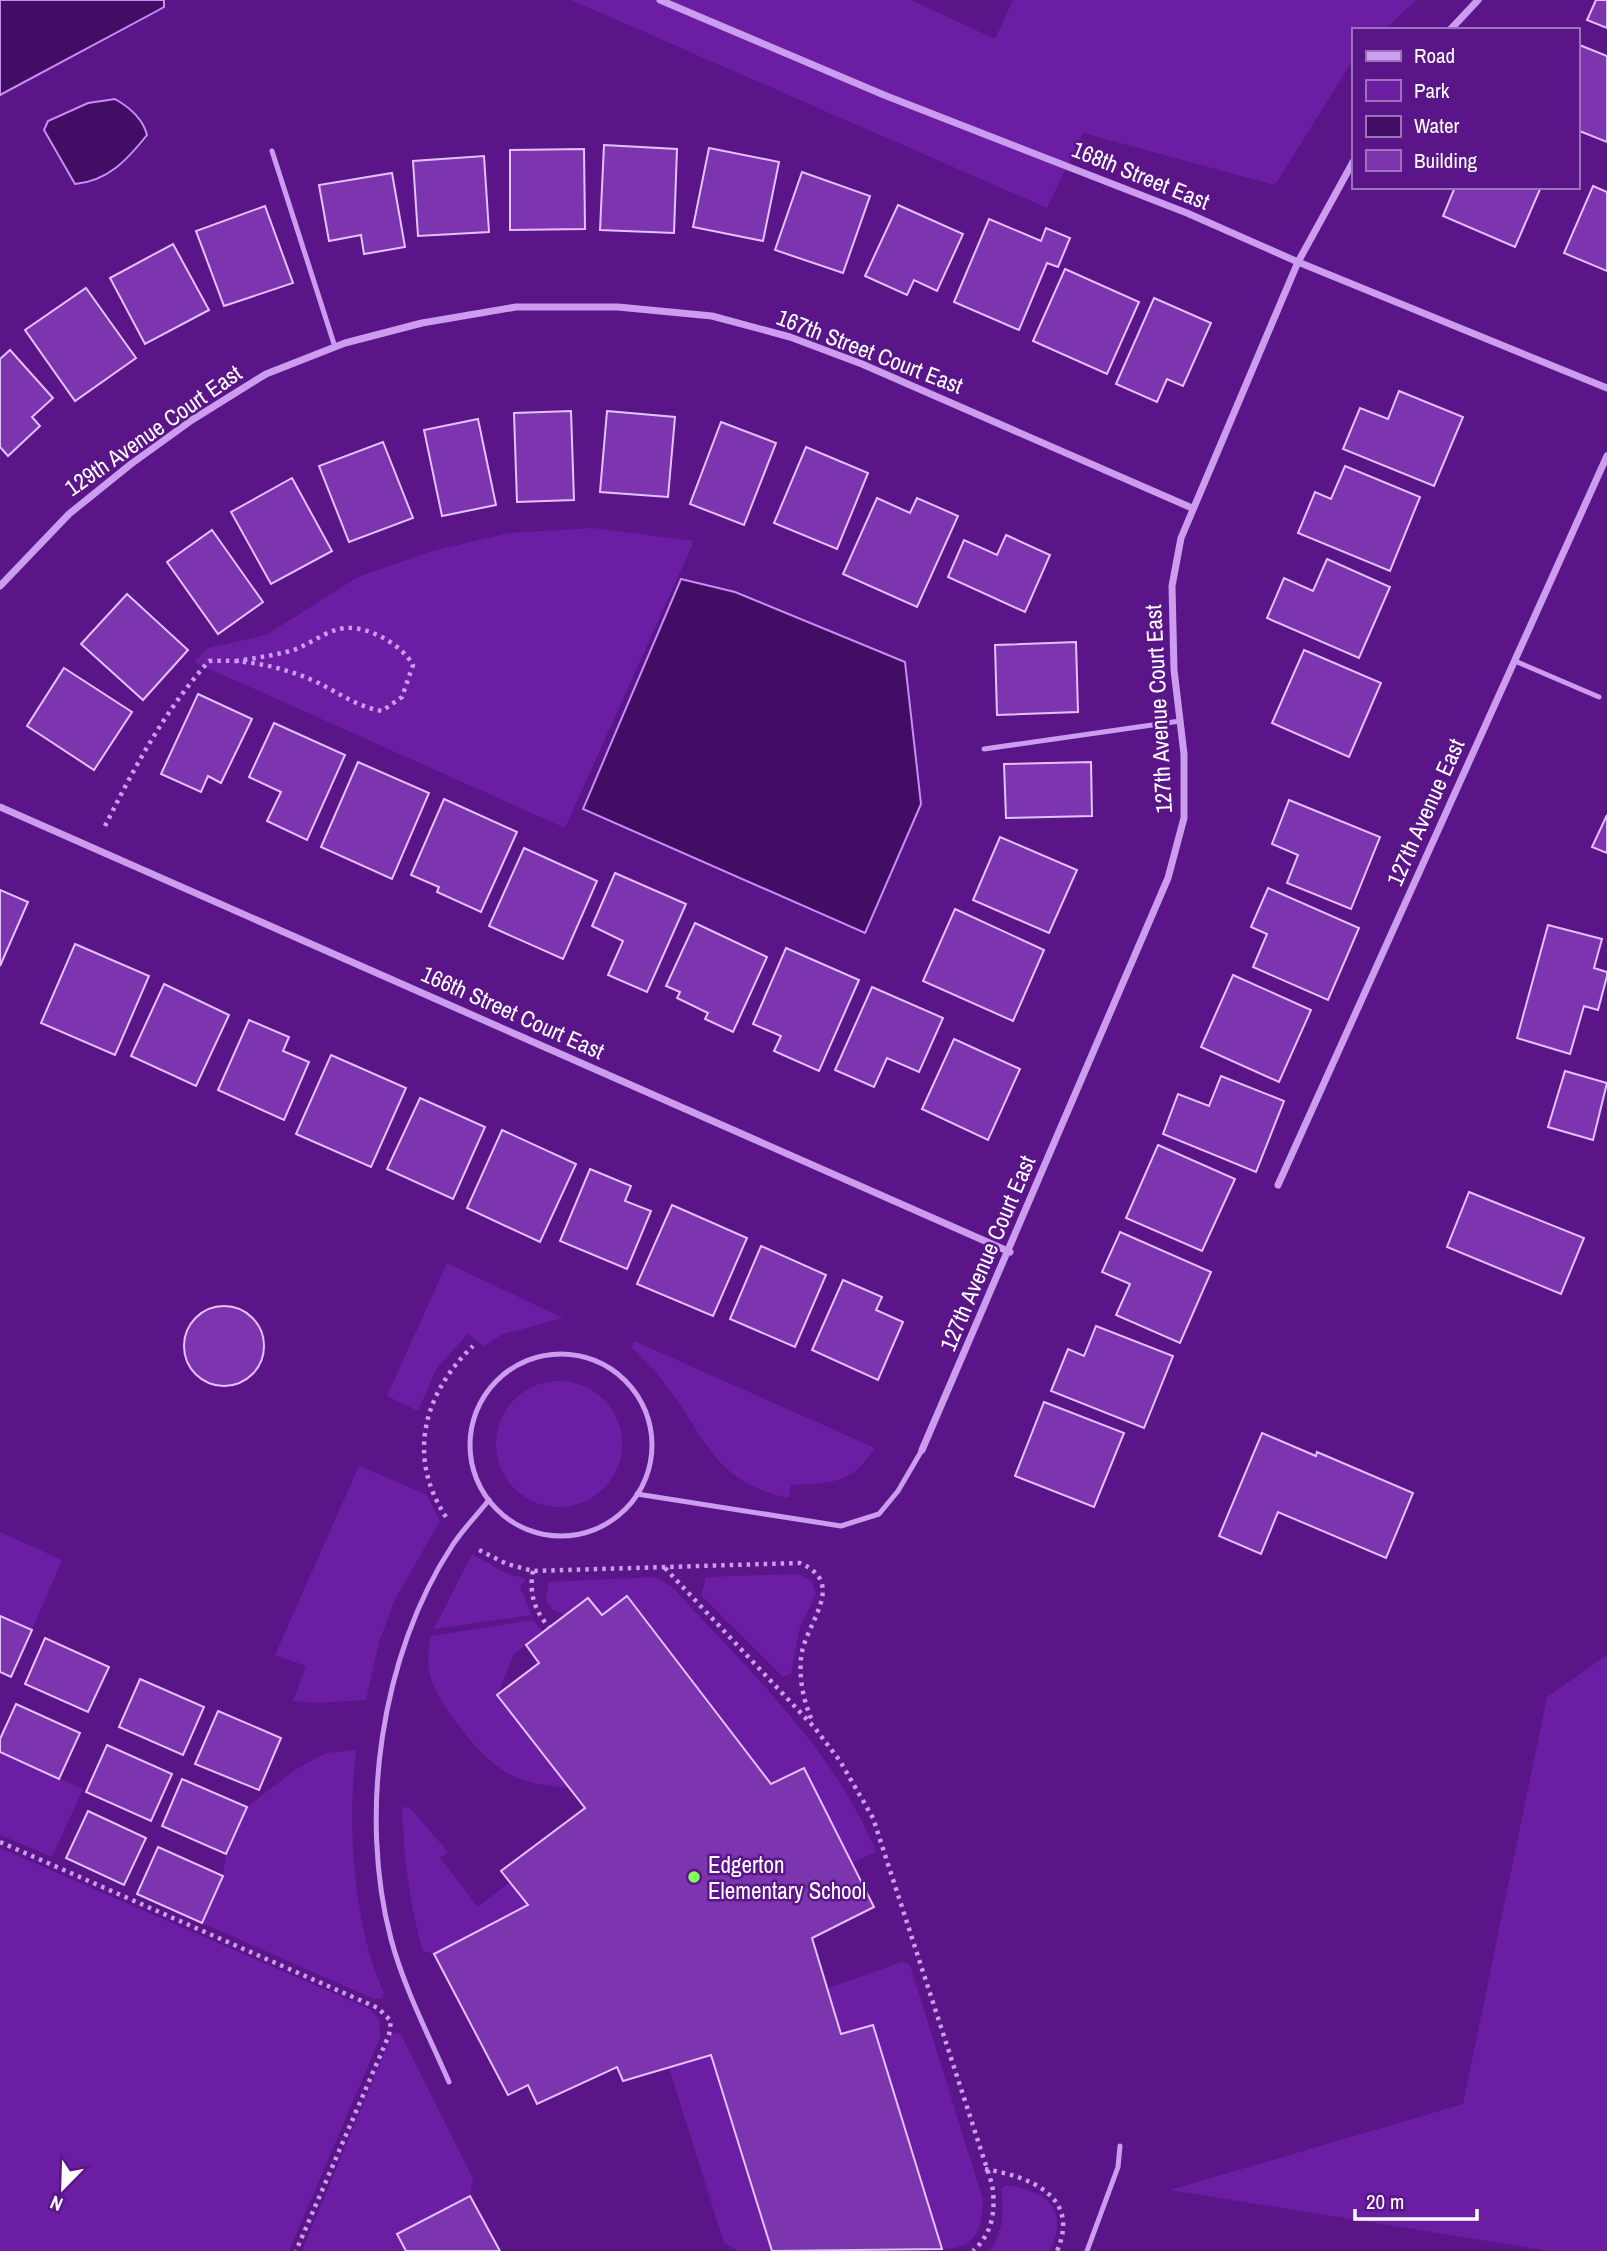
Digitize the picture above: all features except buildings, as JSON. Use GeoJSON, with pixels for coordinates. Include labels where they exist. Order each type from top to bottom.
{"type":"FeatureCollection","features":[{"type":"Feature","properties":{"kind":"street","name":"168th Street East"},"geometry":{"type":"LineString","coordinates":[[660,0],[884,95],[1186,213],[1298,262],[1607,388]]}},
{"type":"Feature","properties":{"kind":"street"},"geometry":{"type":"LineString","coordinates":[[1452,28],[1478,0]]}},
{"type":"Feature","properties":{"kind":"street","name":"127th Avenue Court East"},"geometry":{"type":"LineString","coordinates":[[922,1450],[1010,1252],[1175,855],[1184,818],[1180,721],[1174,670],[1172,586],[1181,538],[1298,262],[1352,164]]}},
{"type":"Feature","properties":{"kind":"street","name":"129th Avenue Court East"},"geometry":{"type":"LineString","coordinates":[[0,586],[69,514],[192,420],[266,374],[335,347],[422,323],[516,307]]}},
{"type":"Feature","properties":{"kind":"street","name":"167th Street Court East"},"geometry":{"type":"LineString","coordinates":[[516,307],[618,307],[712,316],[790,337],[862,364],[1192,508]]}},
{"type":"Feature","properties":{"kind":"street","name":"127th Avenue East"},"geometry":{"type":"LineString","coordinates":[[1278,1185],[1607,456]]}},
{"type":"Feature","properties":{"kind":"street","name":"166th Street Court East"},"geometry":{"type":"LineString","coordinates":[[0,807],[1010,1252]]}},
{"type":"Feature","properties":{"kind":"lane"},"geometry":{"type":"LineString","coordinates":[[272,151],[335,347]]}},
{"type":"Feature","properties":{"kind":"lane"},"geometry":{"type":"LineString","coordinates":[[1514,661],[1599,698]]}},
{"type":"Feature","properties":{"kind":"lane"},"geometry":{"type":"LineString","coordinates":[[984,749],[1180,721]]}},
{"type":"Feature","properties":{"kind":"lane"},"geometry":{"type":"LineString","coordinates":[[565,1354],[588,1359],[610,1369],[628,1384],[642,1404],[650,1426],[651,1450],[648,1473],[637,1494],[621,1515],[580,1534],[556,1536],[533,1531],[511,1521],[489,1500],[472,1464],[470,1440],[474,1417],[484,1396],[499,1378],[519,1364],[542,1356],[565,1354]]}},
{"type":"Feature","properties":{"kind":"lane"},"geometry":{"type":"LineString","coordinates":[[637,1494],[841,1526],[879,1514],[898,1491],[922,1450]]}},
{"type":"Feature","properties":{"kind":"lane"},"geometry":{"type":"LineString","coordinates":[[449,2082],[391,1940],[380,1866],[376,1777],[394,1683],[412,1621],[461,1535],[489,1500]]}},
{"type":"Feature","properties":{"kind":"lane"},"geometry":{"type":"LineString","coordinates":[[1087,2251],[1115,2180],[1120,2146]]}},
{"type":"Feature","properties":{"kind":"path"},"geometry":{"type":"LineString","coordinates":[[93,848],[130,775],[177,699],[209,662],[236,661],[290,652],[345,628],[366,631],[391,643],[407,653],[413,665],[402,697],[382,711],[360,707],[313,680],[259,664],[236,661]]}},
{"type":"Feature","properties":{"kind":"path"},"geometry":{"type":"LineString","coordinates":[[473,1346],[453,1365],[439,1387],[429,1411],[424,1438],[425,1464],[432,1490],[444,1514],[461,1535],[482,1552],[507,1564],[533,1571],[800,1563],[818,1576],[823,1587],[823,1600],[807,1633],[801,1656],[800,1681],[814,1727]]}},
{"type":"Feature","properties":{"kind":"path"},"geometry":{"type":"LineString","coordinates":[[665,1567],[814,1727],[840,1761],[873,1818],[992,2184],[993,2217],[987,2233],[973,2251]]}},
{"type":"Feature","properties":{"kind":"path"},"geometry":{"type":"LineString","coordinates":[[533,1571],[531,1583],[535,1607],[549,1628]]}},
{"type":"Feature","properties":{"kind":"path"},"geometry":{"type":"LineString","coordinates":[[0,1842],[378,2008],[391,2021],[389,2035],[296,2251]]}},
{"type":"Feature","properties":{"kind":"path"},"geometry":{"type":"LineString","coordinates":[[985,2169],[1028,2182],[1051,2195],[1063,2221],[1062,2239],[1057,2251]]}},
{"type":"Feature","properties":{"kind":"green space"},"geometry":{"type":"Polygon","coordinates":[[[571,0],[911,0],[995,39],[1013,0],[1416,0],[1386,28],[1352,28],[1352,62],[1275,185],[1083,133],[1047,208],[571,0]]]}},
{"type":"Feature","properties":{"kind":"green space"},"geometry":{"type":"Polygon","coordinates":[[[593,528],[694,541],[565,828],[194,662],[208,648],[266,635],[358,577],[432,551],[509,533],[593,528]]]}},
{"type":"Feature","properties":{"kind":"green space"},"geometry":{"type":"Polygon","coordinates":[[[447,1263],[563,1318],[503,1334],[484,1346],[468,1334],[436,1369],[418,1411],[387,1396],[447,1263]]]}},
{"type":"Feature","properties":{"kind":"green space"},"geometry":{"type":"Polygon","coordinates":[[[634,1341],[875,1448],[858,1469],[840,1479],[791,1485],[789,1498],[763,1491],[742,1480],[712,1453],[662,1380],[632,1348],[634,1341]]]}},
{"type":"Feature","properties":{"kind":"green space"},"geometry":{"type":"Polygon","coordinates":[[[559,1381],[583,1386],[604,1399],[617,1420],[622,1444],[617,1468],[604,1489],[583,1502],[559,1507],[535,1502],[514,1489],[501,1468],[496,1444],[501,1420],[514,1399],[535,1386],[559,1381]]]}},
{"type":"Feature","properties":{"kind":"green space"},"geometry":{"type":"Polygon","coordinates":[[[359,1466],[426,1494],[440,1521],[395,1599],[379,1642],[366,1700],[316,1703],[293,1701],[306,1666],[275,1655],[359,1466]]]}},
{"type":"Feature","properties":{"kind":"green space"},"geometry":{"type":"Polygon","coordinates":[[[0,1532],[62,1560],[32,1630],[0,1616],[0,1532]]]}},
{"type":"Feature","properties":{"kind":"green space"},"geometry":{"type":"Polygon","coordinates":[[[472,1554],[505,1573],[526,1579],[520,1586],[531,1615],[434,1629],[472,1554]]]}},
{"type":"Feature","properties":{"kind":"green space"},"geometry":{"type":"Polygon","coordinates":[[[797,1574],[811,1580],[816,1594],[800,1627],[791,1673],[783,1677],[701,1595],[706,1577],[797,1574]]]}},
{"type":"Feature","properties":{"kind":"green space"},"geometry":{"type":"Polygon","coordinates":[[[655,1577],[672,1587],[786,1711],[837,1778],[876,1852],[852,1863],[804,1768],[771,1784],[627,1597],[602,1615],[588,1598],[566,1615],[553,1610],[546,1600],[549,1582],[655,1577]]]}},
{"type":"Feature","properties":{"kind":"green space"},"geometry":{"type":"Polygon","coordinates":[[[533,1620],[543,1632],[513,1655],[498,1695],[569,1788],[521,1779],[506,1772],[485,1756],[455,1720],[433,1684],[429,1672],[431,1636],[533,1620]]]}},
{"type":"Feature","properties":{"kind":"green space"},"geometry":{"type":"Polygon","coordinates":[[[1607,1655],[1607,2251],[1549,2251],[1170,2190],[1463,2104],[1547,1697],[1607,1655]]]}},
{"type":"Feature","properties":{"kind":"green space"},"geometry":{"type":"Polygon","coordinates":[[[356,1750],[352,1810],[355,1874],[365,1937],[384,1993],[382,1998],[374,1999],[202,1923],[223,1876],[226,1854],[247,1807],[295,1770],[326,1753],[356,1750]]]}},
{"type":"Feature","properties":{"kind":"green space"},"geometry":{"type":"Polygon","coordinates":[[[0,1752],[83,1789],[52,1857],[0,1835],[0,1752]]]}},
{"type":"Feature","properties":{"kind":"green space"},"geometry":{"type":"Polygon","coordinates":[[[402,1807],[410,1808],[448,1852],[440,1858],[478,1907],[510,1882],[528,1905],[434,1954],[423,1951],[408,1880],[402,1807]]]}},
{"type":"Feature","properties":{"kind":"green space"},"geometry":{"type":"Polygon","coordinates":[[[0,1848],[370,2009],[379,2019],[380,2038],[289,2251],[0,2251],[0,1848]]]}},
{"type":"Feature","properties":{"kind":"green space"},"geometry":{"type":"Polygon","coordinates":[[[902,1962],[910,1965],[983,2200],[981,2221],[974,2236],[962,2246],[953,2248],[942,2249],[873,2025],[841,2034],[828,1988],[902,1962]]]}},
{"type":"Feature","properties":{"kind":"green space"},"geometry":{"type":"Polygon","coordinates":[[[400,2033],[473,2179],[470,2196],[398,2234],[406,2251],[302,2251],[392,2034],[400,2033]]]}},
{"type":"Feature","properties":{"kind":"green space"},"geometry":{"type":"Polygon","coordinates":[[[711,2055],[772,2251],[738,2251],[724,2243],[669,2068],[711,2055]]]}},
{"type":"Feature","properties":{"kind":"green space"},"geometry":{"type":"Polygon","coordinates":[[[1006,2185],[1033,2192],[1051,2205],[1057,2224],[1050,2251],[990,2251],[1000,2229],[1003,2213],[1001,2189],[1006,2185]]]}},
{"type":"Feature","properties":{"kind":"water"},"geometry":{"type":"Polygon","coordinates":[[[0,0],[164,0],[164,7],[0,95],[0,0]]]}},
{"type":"Feature","properties":{"kind":"water"},"geometry":{"type":"Polygon","coordinates":[[[115,99],[135,114],[147,135],[116,168],[97,179],[75,184],[44,130],[48,121],[88,103],[115,99]]]}},
{"type":"Feature","properties":{"kind":"water"},"geometry":{"type":"Polygon","coordinates":[[[681,579],[735,592],[905,662],[921,804],[865,933],[583,809],[681,579]]]}},
{"type":"Feature","properties":{"kind":"place","name":"Edgerton Elementary School"},"geometry":{"type":"Point","coordinates":[694,1877]}}]}
